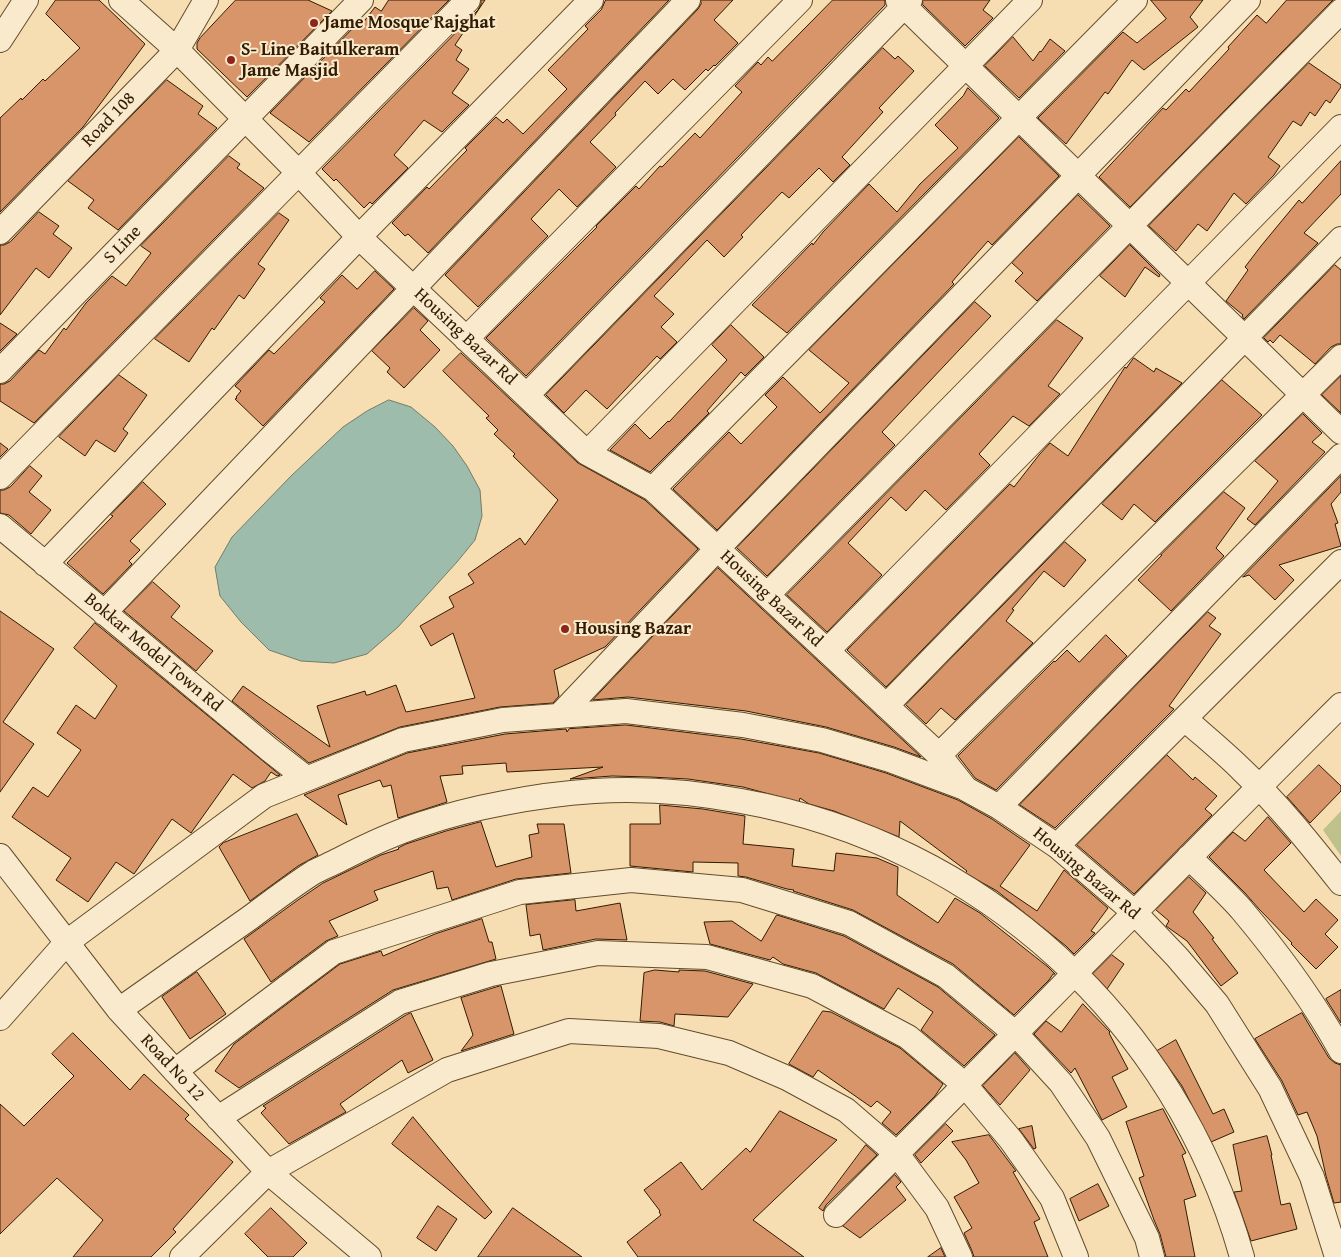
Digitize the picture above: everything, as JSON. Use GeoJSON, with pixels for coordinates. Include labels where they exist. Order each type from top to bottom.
{"type":"FeatureCollection","features":[{"type":"Feature","properties":{"kind":"street"},"geometry":{"type":"LineString","coordinates":[[0,40],[26,0]]}},
{"type":"Feature","properties":{"kind":"street","name":"Housing Bazar Rd"},"geometry":{"type":"LineString","coordinates":[[122,0],[177,50],[299,172],[359,237],[587,453],[653,489],[939,755],[966,789],[999,807],[1058,846],[1135,913],[1177,957],[1217,1004],[1270,1088],[1312,1177],[1337,1257]]}},
{"type":"Feature","properties":{"kind":"street","name":"Road 108"},"geometry":{"type":"LineString","coordinates":[[0,232],[177,50],[206,0]]}},
{"type":"Feature","properties":{"kind":"street","name":"S Line"},"geometry":{"type":"LineString","coordinates":[[0,371],[361,0]]}},
{"type":"Feature","properties":{"kind":"street"},"geometry":{"type":"LineString","coordinates":[[0,477],[468,0]]}},
{"type":"Feature","properties":{"kind":"street"},"geometry":{"type":"LineString","coordinates":[[45,564],[359,237],[591,0]]}},
{"type":"Feature","properties":{"kind":"street"},"geometry":{"type":"LineString","coordinates":[[104,613],[688,0]]}},
{"type":"Feature","properties":{"kind":"street"},"geometry":{"type":"LineString","coordinates":[[466,339],[800,0]]}},
{"type":"Feature","properties":{"kind":"street"},"geometry":{"type":"LineString","coordinates":[[587,453],[1030,0]]}},
{"type":"Feature","properties":{"kind":"street"},"geometry":{"type":"LineString","coordinates":[[653,489],[1135,0]]}},
{"type":"Feature","properties":{"kind":"street"},"geometry":{"type":"LineString","coordinates":[[559,716],[717,549],[1248,0]]}},
{"type":"Feature","properties":{"kind":"street"},"geometry":{"type":"LineString","coordinates":[[526,395],[904,2],[965,65],[1341,432]]}},
{"type":"Feature","properties":{"kind":"street"},"geometry":{"type":"LineString","coordinates":[[767,595],[1341,11]]}},
{"type":"Feature","properties":{"kind":"street"},"geometry":{"type":"LineString","coordinates":[[827,651],[1341,127]]}},
{"type":"Feature","properties":{"kind":"street"},"geometry":{"type":"LineString","coordinates":[[886,706],[1341,239]]}},
{"type":"Feature","properties":{"kind":"street"},"geometry":{"type":"LineString","coordinates":[[939,755],[1341,357]]}},
{"type":"Feature","properties":{"kind":"street"},"geometry":{"type":"LineString","coordinates":[[999,807],[1341,456]]}},
{"type":"Feature","properties":{"kind":"street","name":"Bokkar Model Town Rd"},"geometry":{"type":"LineString","coordinates":[[0,526],[306,778]]}},
{"type":"Feature","properties":{"kind":"street"},"geometry":{"type":"LineString","coordinates":[[1058,846],[1341,562]]}},
{"type":"Feature","properties":{"kind":"street"},"geometry":{"type":"LineString","coordinates":[[836,1215],[1341,705]]}},
{"type":"Feature","properties":{"kind":"street"},"geometry":{"type":"LineString","coordinates":[[0,1018],[67,942],[264,796],[403,740],[504,720],[626,711],[743,725],[822,740],[890,760],[966,789]]}},
{"type":"Feature","properties":{"kind":"street"},"geometry":{"type":"LineString","coordinates":[[1185,719],[1243,770],[1296,827],[1341,883]]}},
{"type":"Feature","properties":{"kind":"street"},"geometry":{"type":"LineString","coordinates":[[119,1010],[314,872],[367,846],[422,824],[479,808],[537,796],[596,790],[656,790],[715,796],[773,806],[830,823],[885,844],[938,870],[988,901],[1036,937],[1076,974],[1119,1021],[1155,1068],[1186,1118],[1212,1171],[1233,1226],[1242,1257]]}},
{"type":"Feature","properties":{"kind":"street","name":"Road No 12"},"geometry":{"type":"LineString","coordinates":[[0,856],[119,1010],[218,1118],[268,1172],[369,1257]]}},
{"type":"Feature","properties":{"kind":"street"},"geometry":{"type":"LineString","coordinates":[[1189,857],[1240,908],[1285,964],[1326,1023],[1341,1051]]}},
{"type":"Feature","properties":{"kind":"street"},"geometry":{"type":"LineString","coordinates":[[176,1072],[334,952],[520,892],[631,880],[742,890],[848,923],[946,976],[1016,1034],[1061,1083],[1098,1138],[1147,1238],[1152,1257]]}},
{"type":"Feature","properties":{"kind":"street"},"geometry":{"type":"LineString","coordinates":[[218,1118],[400,1002],[491,974],[598,953],[707,957],[812,986],[908,1037],[965,1085],[1011,1140],[1052,1198],[1076,1257]]}},
{"type":"Feature","properties":{"kind":"street"},"geometry":{"type":"LineString","coordinates":[[182,1257],[268,1172],[447,1070],[569,1031],[659,1036],[729,1053],[787,1078],[846,1110],[897,1154],[937,1208],[960,1257]]}},
{"type":"Feature","properties":{"kind":"green space"},"geometry":{"type":"Polygon","coordinates":[[[1341,811],[1341,856],[1323,830],[1341,811]]]}},
{"type":"Feature","properties":{"kind":"shaded area"},"geometry":{"type":"Polygon","coordinates":[[[389,400],[411,407],[435,427],[453,446],[467,466],[480,490],[482,516],[475,540],[398,627],[367,654],[334,663],[301,661],[269,650],[241,622],[220,596],[215,567],[232,537],[291,476],[343,427],[367,411],[389,400]]]}},
{"type":"Feature","properties":{"kind":"building"},"geometry":{"type":"Polygon","coordinates":[[[56,0],[99,0],[145,44],[83,127],[0,212],[0,118],[43,79],[45,81],[80,48],[46,14],[56,0]]]}},
{"type":"Feature","properties":{"kind":"building"},"geometry":{"type":"Polygon","coordinates":[[[236,0],[308,0],[332,11],[247,97],[197,49],[197,43],[200,38],[236,0]]]}},
{"type":"Feature","properties":{"kind":"building"},"geometry":{"type":"Polygon","coordinates":[[[389,0],[449,0],[309,142],[270,113],[358,23],[362,24],[375,7],[381,11],[389,0]]]}},
{"type":"Feature","properties":{"kind":"building"},"geometry":{"type":"Polygon","coordinates":[[[481,0],[485,0],[455,45],[462,50],[456,60],[469,69],[452,93],[469,105],[442,132],[424,120],[394,155],[408,168],[372,204],[370,202],[364,208],[336,179],[334,181],[322,169],[478,10],[481,0]]]}},
{"type":"Feature","properties":{"kind":"building"},"geometry":{"type":"Polygon","coordinates":[[[606,0],[669,0],[428,253],[408,234],[405,236],[392,223],[427,187],[429,189],[467,150],[465,148],[496,117],[503,123],[507,119],[523,134],[567,89],[548,70],[588,29],[585,26],[601,10],[606,0]]]}},
{"type":"Feature","properties":{"kind":"building"},"geometry":{"type":"Polygon","coordinates":[[[701,0],[733,0],[714,20],[738,43],[715,66],[708,71],[706,69],[685,90],[673,79],[658,94],[645,81],[590,142],[616,167],[577,207],[559,189],[531,219],[548,236],[478,307],[445,275],[698,9],[701,0]]]}},
{"type":"Feature","properties":{"kind":"building"},"geometry":{"type":"Polygon","coordinates":[[[833,0],[885,0],[885,5],[526,376],[486,338],[636,186],[639,189],[695,133],[700,138],[742,92],[735,86],[758,62],[761,65],[768,57],[772,61],[833,0]]]}},
{"type":"Feature","properties":{"kind":"building"},"geometry":{"type":"Polygon","coordinates":[[[923,0],[990,0],[983,10],[993,18],[965,46],[923,5],[923,0]]]}},
{"type":"Feature","properties":{"kind":"building"},"geometry":{"type":"Polygon","coordinates":[[[1151,0],[1203,0],[1190,17],[1198,27],[1144,70],[1132,60],[1108,94],[1105,92],[1066,144],[1038,118],[1123,32],[1137,43],[1166,19],[1151,0]]]}},
{"type":"Feature","properties":{"kind":"building"},"geometry":{"type":"Polygon","coordinates":[[[1287,0],[1333,0],[1130,207],[1099,177],[1163,108],[1166,110],[1186,89],[1189,92],[1229,49],[1228,47],[1257,15],[1266,23],[1287,0]]]}},
{"type":"Feature","properties":{"kind":"building"},"geometry":{"type":"Polygon","coordinates":[[[1013,37],[1033,61],[1050,39],[1065,51],[1019,98],[985,66],[1013,37]]]}},
{"type":"Feature","properties":{"kind":"building"},"geometry":{"type":"Polygon","coordinates":[[[883,48],[895,59],[898,56],[914,71],[879,108],[883,112],[842,157],[850,165],[833,182],[819,168],[789,198],[782,192],[741,235],[743,237],[724,257],[707,240],[654,296],[674,314],[661,327],[677,342],[660,359],[657,356],[607,409],[586,390],[564,413],[546,395],[883,48]]]}},
{"type":"Feature","properties":{"kind":"building"},"geometry":{"type":"Polygon","coordinates":[[[1309,63],[1341,85],[1330,103],[1326,100],[1315,116],[1310,112],[1301,126],[1293,121],[1268,157],[1280,166],[1274,175],[1246,204],[1234,193],[1207,231],[1198,224],[1176,251],[1149,226],[1309,63]]]}},
{"type":"Feature","properties":{"kind":"building"},"geometry":{"type":"Polygon","coordinates":[[[167,80],[203,106],[198,114],[217,128],[118,230],[88,208],[94,200],[68,181],[167,80]]]}},
{"type":"Feature","properties":{"kind":"building"},"geometry":{"type":"Polygon","coordinates":[[[968,88],[999,118],[787,333],[752,305],[812,243],[813,245],[869,184],[897,212],[920,184],[958,148],[935,125],[963,96],[968,88]]]}},
{"type":"Feature","properties":{"kind":"building"},"geometry":{"type":"Polygon","coordinates":[[[1019,137],[1059,176],[992,245],[988,241],[952,282],[954,284],[717,530],[673,489],[729,432],[741,444],[777,407],[765,395],[783,377],[820,413],[849,383],[809,350],[1019,137]]]}},
{"type":"Feature","properties":{"kind":"building"},"geometry":{"type":"Polygon","coordinates":[[[229,156],[240,164],[237,168],[264,188],[34,423],[0,401],[0,384],[10,381],[39,350],[45,354],[64,328],[66,330],[86,303],[112,276],[126,286],[151,253],[141,246],[229,156]]]}},
{"type":"Feature","properties":{"kind":"building"},"geometry":{"type":"Polygon","coordinates":[[[1341,161],[1341,194],[1304,233],[1318,243],[1244,319],[1243,315],[1226,301],[1248,270],[1245,267],[1299,200],[1302,203],[1341,161]]]}},
{"type":"Feature","properties":{"kind":"building"},"geometry":{"type":"Polygon","coordinates":[[[1078,195],[1110,226],[1037,301],[1015,281],[1023,273],[1012,263],[1078,195]]]}},
{"type":"Feature","properties":{"kind":"building"},"geometry":{"type":"Polygon","coordinates":[[[39,212],[59,226],[53,234],[72,248],[49,278],[36,268],[0,315],[0,245],[10,242],[39,212]]]}},
{"type":"Feature","properties":{"kind":"building"},"geometry":{"type":"Polygon","coordinates":[[[279,213],[289,220],[258,264],[265,269],[244,299],[239,295],[214,330],[212,328],[189,362],[155,339],[279,213]]]}},
{"type":"Feature","properties":{"kind":"building"},"geometry":{"type":"Polygon","coordinates":[[[1130,245],[1160,275],[1159,277],[1145,267],[1125,297],[1100,276],[1130,245]]]}},
{"type":"Feature","properties":{"kind":"building"},"geometry":{"type":"Polygon","coordinates":[[[1335,265],[1341,270],[1341,344],[1331,347],[1315,364],[1280,335],[1273,343],[1270,340],[1268,342],[1264,338],[1335,265]]]}},
{"type":"Feature","properties":{"kind":"building"},"geometry":{"type":"Polygon","coordinates":[[[375,271],[394,289],[263,426],[235,399],[241,391],[235,386],[269,350],[274,354],[325,302],[320,298],[342,275],[357,289],[375,271]]]}},
{"type":"Feature","properties":{"kind":"building"},"geometry":{"type":"Polygon","coordinates":[[[975,302],[991,316],[882,432],[895,445],[767,576],[737,548],[975,302]]]}},
{"type":"Feature","properties":{"kind":"building"},"geometry":{"type":"Polygon","coordinates":[[[414,308],[428,321],[420,330],[440,350],[404,388],[387,372],[390,368],[372,351],[414,308]]]}},
{"type":"Feature","properties":{"kind":"building"},"geometry":{"type":"Polygon","coordinates":[[[1057,320],[1083,338],[1048,386],[1060,394],[1029,426],[1013,416],[979,454],[990,465],[946,510],[925,490],[906,511],[891,497],[848,543],[882,575],[827,632],[787,595],[1057,320]]]}},
{"type":"Feature","properties":{"kind":"building"},"geometry":{"type":"Polygon","coordinates":[[[0,323],[17,334],[0,351],[0,323]]]}},
{"type":"Feature","properties":{"kind":"building"},"geometry":{"type":"Polygon","coordinates":[[[731,325],[764,357],[745,376],[741,372],[707,411],[709,413],[650,472],[610,450],[635,424],[650,439],[669,422],[727,360],[712,345],[731,325]]]}},
{"type":"Feature","properties":{"kind":"building"},"geometry":{"type":"Polygon","coordinates":[[[461,353],[578,463],[645,500],[698,549],[605,647],[554,670],[559,696],[553,703],[500,707],[400,727],[309,763],[232,701],[243,686],[330,747],[317,706],[365,691],[366,695],[368,695],[396,685],[406,712],[475,698],[453,633],[431,646],[420,626],[454,607],[449,597],[474,583],[468,574],[520,538],[525,545],[558,500],[513,456],[515,454],[494,434],[498,430],[486,418],[489,416],[443,371],[461,353]]]}},
{"type":"Feature","properties":{"kind":"building"},"geometry":{"type":"Polygon","coordinates":[[[1134,358],[1154,372],[1156,368],[1182,383],[886,687],[847,650],[1010,484],[1014,487],[1050,443],[1068,456],[1125,367],[1134,358]]]}},
{"type":"Feature","properties":{"kind":"building"},"geometry":{"type":"Polygon","coordinates":[[[119,375],[147,395],[123,429],[128,433],[115,452],[96,440],[85,456],[59,437],[119,375]]]}},
{"type":"Feature","properties":{"kind":"building"},"geometry":{"type":"Polygon","coordinates":[[[1341,376],[1341,413],[1322,395],[1341,376]]]}},
{"type":"Feature","properties":{"kind":"building"},"geometry":{"type":"Polygon","coordinates":[[[1222,380],[1262,415],[1155,522],[1134,504],[1122,520],[1102,504],[1222,380]]]}},
{"type":"Feature","properties":{"kind":"building"},"geometry":{"type":"Polygon","coordinates":[[[1303,414],[1322,433],[1312,442],[1325,452],[1255,525],[1247,519],[1278,481],[1255,461],[1303,414]]]}},
{"type":"Feature","properties":{"kind":"building"},"geometry":{"type":"Polygon","coordinates":[[[0,443],[8,449],[0,457],[0,443]]]}},
{"type":"Feature","properties":{"kind":"building"},"geometry":{"type":"Polygon","coordinates":[[[30,466],[42,476],[29,492],[51,510],[31,534],[9,515],[0,513],[0,490],[10,487],[30,466]]]}},
{"type":"Feature","properties":{"kind":"building"},"geometry":{"type":"Polygon","coordinates":[[[1341,476],[1341,492],[1331,504],[1338,523],[1335,524],[1341,546],[1279,565],[1294,580],[1275,600],[1249,575],[1243,577],[1341,476]]]}},
{"type":"Feature","properties":{"kind":"building"},"geometry":{"type":"Polygon","coordinates":[[[143,482],[166,504],[130,541],[140,550],[129,561],[132,564],[103,594],[67,563],[143,482]]]}},
{"type":"Feature","properties":{"kind":"building"},"geometry":{"type":"Polygon","coordinates":[[[1224,492],[1245,508],[1216,548],[1224,556],[1171,611],[1138,580],[1224,492]]]}},
{"type":"Feature","properties":{"kind":"building"},"geometry":{"type":"Polygon","coordinates":[[[1065,542],[1086,560],[1064,587],[1044,571],[1012,609],[1014,610],[1006,621],[1033,643],[955,720],[941,708],[926,724],[906,705],[1065,542]]]}},
{"type":"Feature","properties":{"kind":"building"},"geometry":{"type":"Polygon","coordinates":[[[718,568],[921,757],[826,727],[746,711],[628,697],[593,700],[718,568]]]}},
{"type":"Feature","properties":{"kind":"building"},"geometry":{"type":"Polygon","coordinates":[[[153,582],[180,606],[171,617],[213,651],[196,671],[124,611],[153,582]]]}},
{"type":"Feature","properties":{"kind":"building"},"geometry":{"type":"Polygon","coordinates":[[[0,611],[54,649],[3,722],[34,744],[0,792],[0,611]]]}},
{"type":"Feature","properties":{"kind":"building"},"geometry":{"type":"Polygon","coordinates":[[[1208,612],[1216,618],[1209,626],[1221,634],[1169,706],[1174,709],[1055,828],[1020,805],[1208,612]]]}},
{"type":"Feature","properties":{"kind":"building"},"geometry":{"type":"Polygon","coordinates":[[[95,623],[280,775],[277,776],[271,772],[265,781],[252,788],[233,774],[191,833],[172,819],[134,874],[116,862],[88,902],[56,880],[71,858],[12,817],[33,787],[48,797],[81,750],[57,733],[76,705],[95,719],[117,686],[74,648],[95,623]]]}},
{"type":"Feature","properties":{"kind":"building"},"geometry":{"type":"Polygon","coordinates":[[[1106,635],[1127,656],[996,790],[975,778],[958,756],[1067,650],[1079,662],[1106,635]]]}},
{"type":"Feature","properties":{"kind":"building"},"geometry":{"type":"Polygon","coordinates":[[[626,725],[741,739],[819,753],[886,773],[958,800],[992,819],[1030,845],[1000,886],[1037,911],[1064,870],[1108,908],[1091,931],[1095,933],[1074,954],[997,891],[965,873],[967,871],[900,821],[899,837],[834,811],[809,804],[800,798],[799,802],[743,787],[688,779],[650,777],[612,776],[570,779],[603,767],[507,772],[506,763],[462,766],[463,774],[440,776],[447,802],[398,818],[391,785],[383,787],[380,780],[338,795],[347,825],[304,795],[407,753],[505,734],[566,729],[567,732],[569,729],[626,725]]]}},
{"type":"Feature","properties":{"kind":"building"},"geometry":{"type":"Polygon","coordinates":[[[1167,755],[1193,780],[1195,777],[1217,796],[1205,809],[1212,815],[1134,894],[1077,845],[1167,755]]]}},
{"type":"Feature","properties":{"kind":"building"},"geometry":{"type":"Polygon","coordinates":[[[1319,765],[1341,786],[1341,791],[1310,823],[1287,797],[1319,765]]]}},
{"type":"Feature","properties":{"kind":"building"},"geometry":{"type":"Polygon","coordinates":[[[660,805],[703,809],[745,816],[743,844],[794,849],[792,866],[834,871],[836,853],[877,858],[898,867],[897,895],[938,923],[955,898],[980,913],[1055,974],[1014,1015],[953,964],[853,910],[794,890],[738,876],[738,863],[693,862],[693,872],[630,866],[630,824],[660,824],[660,805]]]}},
{"type":"Feature","properties":{"kind":"building"},"geometry":{"type":"Polygon","coordinates":[[[297,814],[318,855],[298,866],[250,901],[219,847],[223,843],[297,814]]]}},
{"type":"Feature","properties":{"kind":"building"},"geometry":{"type":"Polygon","coordinates":[[[1268,817],[1291,843],[1264,870],[1304,912],[1316,899],[1338,920],[1325,934],[1338,947],[1316,969],[1209,857],[1233,832],[1245,841],[1268,817]]]}},
{"type":"Feature","properties":{"kind":"building"},"geometry":{"type":"Polygon","coordinates":[[[481,822],[496,867],[532,857],[529,835],[539,833],[537,824],[564,824],[571,873],[516,879],[452,900],[448,887],[437,889],[433,871],[374,891],[378,900],[329,921],[338,936],[326,941],[271,982],[244,939],[323,883],[381,855],[399,849],[406,844],[481,822]]]}},
{"type":"Feature","properties":{"kind":"building"},"geometry":{"type":"Polygon","coordinates":[[[1189,877],[1206,893],[1193,912],[1238,973],[1221,986],[1187,941],[1166,926],[1169,921],[1156,910],[1189,877]]]}},
{"type":"Feature","properties":{"kind":"building"},"geometry":{"type":"Polygon","coordinates":[[[575,900],[576,911],[620,903],[627,940],[596,939],[543,950],[540,934],[530,936],[526,905],[575,900]]]}},
{"type":"Feature","properties":{"kind":"building"},"geometry":{"type":"Polygon","coordinates":[[[777,915],[844,936],[938,987],[995,1035],[964,1066],[921,1030],[933,1012],[898,988],[884,1009],[816,973],[783,964],[773,957],[770,960],[710,944],[704,922],[732,921],[761,941],[777,915]]]}},
{"type":"Feature","properties":{"kind":"building"},"geometry":{"type":"Polygon","coordinates":[[[482,919],[489,942],[492,942],[496,959],[393,990],[239,1088],[215,1071],[234,1044],[340,964],[381,951],[383,956],[435,934],[482,919]]]}},
{"type":"Feature","properties":{"kind":"building"},"geometry":{"type":"Polygon","coordinates":[[[1112,955],[1124,964],[1107,989],[1093,974],[1112,955]]]}},
{"type":"Feature","properties":{"kind":"building"},"geometry":{"type":"Polygon","coordinates":[[[655,970],[679,972],[679,970],[705,971],[753,984],[728,1017],[675,1014],[674,1026],[660,1022],[640,1021],[644,973],[655,970]]]}},
{"type":"Feature","properties":{"kind":"building"},"geometry":{"type":"Polygon","coordinates":[[[197,972],[226,1014],[190,1039],[162,997],[197,972]]]}},
{"type":"Feature","properties":{"kind":"building"},"geometry":{"type":"Polygon","coordinates":[[[501,986],[514,1034],[461,1051],[473,1035],[461,998],[501,986]]]}},
{"type":"Feature","properties":{"kind":"building"},"geometry":{"type":"Polygon","coordinates":[[[1341,990],[1341,1023],[1326,999],[1341,990]]]}},
{"type":"Feature","properties":{"kind":"building"},"geometry":{"type":"Polygon","coordinates":[[[1083,1004],[1110,1032],[1128,1069],[1112,1077],[1127,1107],[1102,1120],[1075,1068],[1071,1073],[1034,1034],[1046,1021],[1061,1032],[1083,1004]]]}},
{"type":"Feature","properties":{"kind":"building"},"geometry":{"type":"Polygon","coordinates":[[[823,1011],[831,1012],[900,1048],[943,1084],[935,1096],[896,1135],[882,1123],[891,1112],[877,1101],[871,1107],[818,1070],[813,1077],[789,1064],[823,1011]]]}},
{"type":"Feature","properties":{"kind":"building"},"geometry":{"type":"Polygon","coordinates":[[[411,1013],[433,1060],[408,1073],[402,1060],[340,1104],[346,1112],[289,1144],[261,1113],[266,1108],[263,1106],[411,1013]]]}},
{"type":"Feature","properties":{"kind":"building"},"geometry":{"type":"Polygon","coordinates":[[[1302,1013],[1329,1058],[1341,1065],[1341,1202],[1334,1203],[1317,1136],[1307,1112],[1298,1115],[1282,1081],[1255,1039],[1302,1013]]]}},
{"type":"Feature","properties":{"kind":"building"},"geometry":{"type":"Polygon","coordinates":[[[73,1033],[130,1090],[144,1074],[189,1115],[185,1119],[233,1162],[173,1229],[176,1232],[151,1257],[73,1257],[103,1220],[57,1178],[0,1234],[0,1104],[24,1126],[74,1076],[52,1054],[73,1033]]]}},
{"type":"Feature","properties":{"kind":"building"},"geometry":{"type":"Polygon","coordinates":[[[1176,1040],[1213,1114],[1224,1109],[1234,1132],[1211,1142],[1182,1086],[1157,1051],[1176,1040]]]}},
{"type":"Feature","properties":{"kind":"building"},"geometry":{"type":"Polygon","coordinates":[[[1015,1053],[1030,1070],[1000,1105],[983,1086],[1015,1053]]]}},
{"type":"Feature","properties":{"kind":"building"},"geometry":{"type":"Polygon","coordinates":[[[1163,1109],[1186,1153],[1182,1155],[1196,1196],[1184,1200],[1195,1257],[1166,1257],[1160,1234],[1139,1178],[1144,1176],[1126,1122],[1163,1109]]]}},
{"type":"Feature","properties":{"kind":"building"},"geometry":{"type":"Polygon","coordinates":[[[780,1111],[837,1140],[753,1220],[804,1257],[638,1257],[627,1242],[661,1215],[644,1190],[681,1162],[702,1190],[746,1148],[750,1152],[780,1111]]]}},
{"type":"Feature","properties":{"kind":"building"},"geometry":{"type":"Polygon","coordinates":[[[413,1117],[492,1212],[485,1219],[392,1144],[413,1117]]]}},
{"type":"Feature","properties":{"kind":"building"},"geometry":{"type":"Polygon","coordinates":[[[946,1124],[953,1131],[921,1163],[915,1155],[946,1124]]]}},
{"type":"Feature","properties":{"kind":"building"},"geometry":{"type":"Polygon","coordinates":[[[1032,1126],[1036,1148],[1034,1149],[1019,1129],[1032,1126]]]}},
{"type":"Feature","properties":{"kind":"building"},"geometry":{"type":"Polygon","coordinates":[[[989,1135],[1016,1171],[1013,1172],[1040,1219],[1034,1222],[1048,1257],[974,1257],[964,1233],[972,1228],[954,1197],[979,1183],[966,1160],[952,1142],[989,1135]]]}},
{"type":"Feature","properties":{"kind":"building"},"geometry":{"type":"Polygon","coordinates":[[[1267,1136],[1281,1205],[1290,1203],[1297,1229],[1251,1241],[1234,1192],[1242,1191],[1233,1145],[1267,1136]]]}},
{"type":"Feature","properties":{"kind":"building"},"geometry":{"type":"Polygon","coordinates":[[[866,1145],[877,1155],[826,1205],[823,1211],[819,1208],[866,1145]]]}},
{"type":"Feature","properties":{"kind":"building"},"geometry":{"type":"Polygon","coordinates":[[[895,1175],[901,1182],[896,1187],[906,1200],[860,1238],[843,1226],[895,1175]]]}},
{"type":"Feature","properties":{"kind":"building"},"geometry":{"type":"Polygon","coordinates":[[[1098,1184],[1109,1206],[1079,1221],[1070,1199],[1098,1184]]]}},
{"type":"Feature","properties":{"kind":"building"},"geometry":{"type":"Polygon","coordinates":[[[438,1206],[457,1219],[436,1251],[417,1238],[438,1206]]]}},
{"type":"Feature","properties":{"kind":"building"},"geometry":{"type":"Polygon","coordinates":[[[271,1208],[307,1243],[293,1257],[268,1257],[245,1234],[271,1208]]]}},
{"type":"Feature","properties":{"kind":"building"},"geometry":{"type":"Polygon","coordinates":[[[513,1208],[582,1257],[478,1257],[513,1208]]]}},
{"type":"Feature","properties":{"kind":"building"},"geometry":{"type":"Polygon","coordinates":[[[941,1248],[945,1257],[928,1257],[941,1248]]]}},
{"type":"Feature","properties":{"kind":"place","name":"Jame Mosque Rajghat"},"geometry":{"type":"Point","coordinates":[314,23]}},
{"type":"Feature","properties":{"kind":"place","name":"S- Line Baitulkeram Jame Masjid"},"geometry":{"type":"Point","coordinates":[231,60]}},
{"type":"Feature","properties":{"kind":"place","name":"Housing Bazar"},"geometry":{"type":"Point","coordinates":[565,629]}}]}
